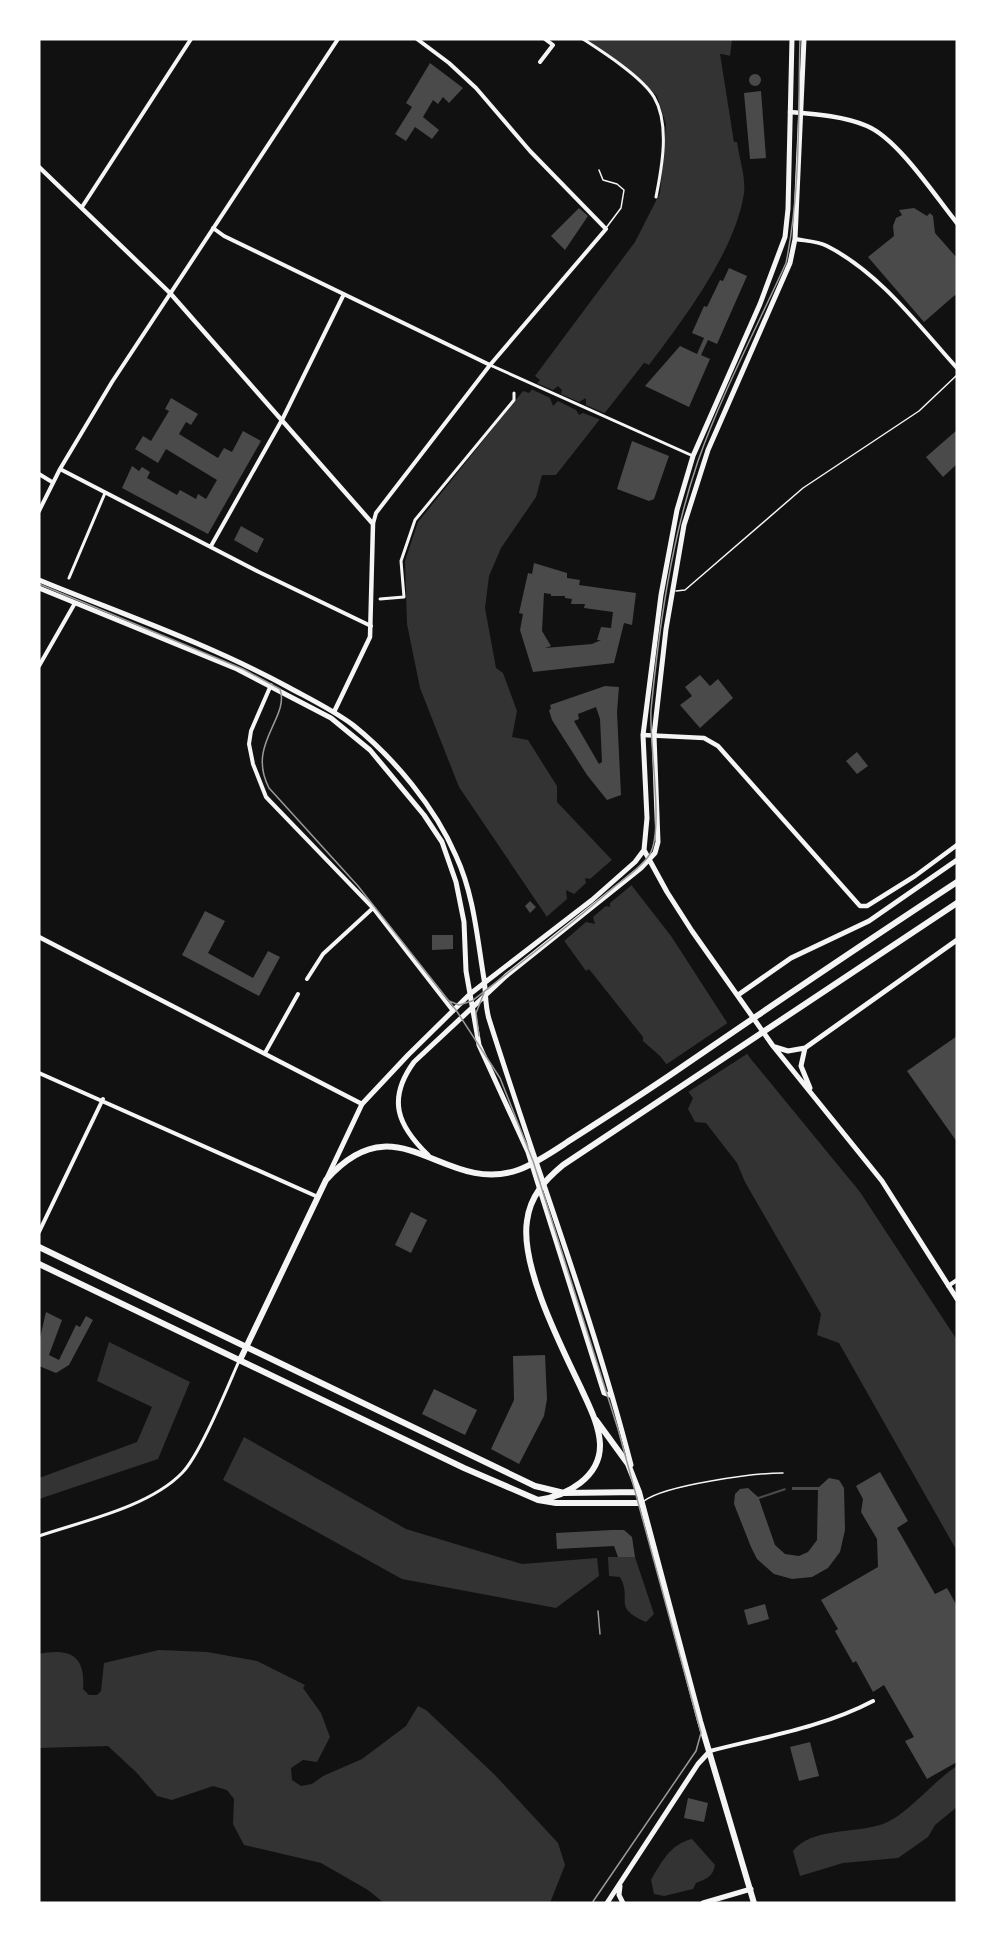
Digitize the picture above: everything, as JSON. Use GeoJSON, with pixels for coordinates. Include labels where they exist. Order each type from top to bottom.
{"type":"FeatureCollection","features":[{"type":"Feature","properties":{"kind":"main road"},"geometry":{"type":"LineString","coordinates":[[240,1360],[362,1104],[470,994],[635,862],[644,850],[647,819],[642,731],[661,595],[677,510],[693,456],[779,258],[788,209],[792,39]]}},
{"type":"Feature","properties":{"kind":"main road"},"geometry":{"type":"LineString","coordinates":[[428,1155],[416,1144],[403,1124],[398,1093],[402,1079],[414,1062],[485,994],[640,868],[651,858],[657,848],[654,735],[672,591],[684,525],[703,462],[790,263],[795,239],[804,39]]}},
{"type":"Feature","properties":{"kind":"main road"},"geometry":{"type":"LineString","coordinates":[[39,580],[273,682],[354,726],[397,769],[434,817],[456,854],[468,885],[474,914],[487,1015],[537,1158],[612,1396],[754,1903]]}},
{"type":"Feature","properties":{"kind":"main road"},"geometry":{"type":"LineString","coordinates":[[39,588],[273,682]]}},
{"type":"Feature","properties":{"kind":"main road"},"geometry":{"type":"LineString","coordinates":[[333,715],[391,773],[442,842],[460,900],[470,994],[479,1045],[528,1152],[604,1393],[612,1396]]}},
{"type":"Feature","properties":{"kind":"main road"},"geometry":{"type":"LineString","coordinates":[[644,850],[651,858],[667,892],[773,1046],[882,1181],[957,1299]]}},
{"type":"Feature","properties":{"kind":"main road"},"geometry":{"type":"LineString","coordinates":[[738,995],[786,961],[869,921],[957,860]]}},
{"type":"Feature","properties":{"kind":"main road"},"geometry":{"type":"LineString","coordinates":[[326,1180],[347,1159],[370,1148],[402,1148],[428,1155],[467,1172],[499,1175],[531,1165],[631,1101],[957,882]]}},
{"type":"Feature","properties":{"kind":"main road"},"geometry":{"type":"LineString","coordinates":[[538,1500],[555,1498],[582,1482],[591,1472],[600,1446],[594,1417],[535,1282],[528,1248],[527,1220],[540,1186],[563,1165],[957,903]]}},
{"type":"Feature","properties":{"kind":"main road"},"geometry":{"type":"LineString","coordinates":[[773,1046],[788,1051],[805,1048],[957,940]]}},
{"type":"Feature","properties":{"kind":"main road"},"geometry":{"type":"LineString","coordinates":[[805,1048],[801,1066],[813,1095]]}},
{"type":"Feature","properties":{"kind":"main road"},"geometry":{"type":"LineString","coordinates":[[39,1247],[526,1482],[564,1493],[639,1492]]}},
{"type":"Feature","properties":{"kind":"main road"},"geometry":{"type":"LineString","coordinates":[[39,1264],[464,1468],[538,1500],[556,1503],[642,1503]]}},
{"type":"Feature","properties":{"kind":"main road"},"geometry":{"type":"LineString","coordinates":[[594,1417],[632,1470]]}},
{"type":"Feature","properties":{"kind":"main road"},"geometry":{"type":"LineString","coordinates":[[607,1903],[710,1751]]}},
{"type":"Feature","properties":{"kind":"main road"},"geometry":{"type":"LineString","coordinates":[[619,1885],[623,1903]]}},
{"type":"Feature","properties":{"kind":"main road"},"geometry":{"type":"LineString","coordinates":[[704,1903],[751,1889]]}},
{"type":"Feature","properties":{"kind":"street"},"geometry":{"type":"LineString","coordinates":[[82,207],[191,39]]}},
{"type":"Feature","properties":{"kind":"street"},"geometry":{"type":"LineString","coordinates":[[39,511],[52,482],[170,293],[338,39]]}},
{"type":"Feature","properties":{"kind":"street"},"geometry":{"type":"LineString","coordinates":[[333,715],[366,650],[371,626],[376,513],[490,365],[606,229],[530,151],[476,88],[449,63],[417,39]]}},
{"type":"Feature","properties":{"kind":"street"},"geometry":{"type":"LineString","coordinates":[[540,62],[553,45],[545,39]]}},
{"type":"Feature","properties":{"kind":"street"},"geometry":{"type":"LineString","coordinates":[[583,39],[635,77],[654,96],[664,125],[656,197]]}},
{"type":"Feature","properties":{"kind":"street"},"geometry":{"type":"LineString","coordinates":[[790,112],[855,121],[881,133],[957,223]]}},
{"type":"Feature","properties":{"kind":"street"},"geometry":{"type":"LineString","coordinates":[[39,167],[170,293],[283,418],[374,524]]}},
{"type":"Feature","properties":{"kind":"street"},"geometry":{"type":"LineString","coordinates":[[213,228],[224,236],[529,384],[693,456]]}},
{"type":"Feature","properties":{"kind":"street"},"geometry":{"type":"LineString","coordinates":[[795,239],[824,245],[864,272],[896,299],[957,368]]}},
{"type":"Feature","properties":{"kind":"street"},"geometry":{"type":"LineString","coordinates":[[211,546],[283,418],[344,294]]}},
{"type":"Feature","properties":{"kind":"street"},"geometry":{"type":"LineString","coordinates":[[380,599],[404,597],[401,561],[415,520],[514,400],[514,393]]}},
{"type":"Feature","properties":{"kind":"street"},"geometry":{"type":"LineString","coordinates":[[60,469],[371,626]]}},
{"type":"Feature","properties":{"kind":"street"},"geometry":{"type":"LineString","coordinates":[[39,474],[52,482]]}},
{"type":"Feature","properties":{"kind":"street"},"geometry":{"type":"LineString","coordinates":[[69,578],[105,493]]}},
{"type":"Feature","properties":{"kind":"street"},"geometry":{"type":"LineString","coordinates":[[39,666],[75,603]]}},
{"type":"Feature","properties":{"kind":"street"},"geometry":{"type":"LineString","coordinates":[[273,682],[251,731],[249,744],[261,787],[267,797],[373,908],[453,1012]]}},
{"type":"Feature","properties":{"kind":"street"},"geometry":{"type":"LineString","coordinates":[[642,731],[654,735],[704,738],[718,746],[853,902],[860,906],[867,906],[915,876],[957,845]]}},
{"type":"Feature","properties":{"kind":"street"},"geometry":{"type":"LineString","coordinates":[[307,979],[323,954],[373,908]]}},
{"type":"Feature","properties":{"kind":"street"},"geometry":{"type":"LineString","coordinates":[[39,937],[362,1104]]}},
{"type":"Feature","properties":{"kind":"street"},"geometry":{"type":"LineString","coordinates":[[265,1053],[298,994]]}},
{"type":"Feature","properties":{"kind":"street"},"geometry":{"type":"LineString","coordinates":[[39,1073],[103,1099],[318,1197]]}},
{"type":"Feature","properties":{"kind":"street"},"geometry":{"type":"LineString","coordinates":[[39,1232],[103,1099]]}},
{"type":"Feature","properties":{"kind":"street"},"geometry":{"type":"LineString","coordinates":[[948,1286],[957,1280]]}},
{"type":"Feature","properties":{"kind":"street"},"geometry":{"type":"LineString","coordinates":[[39,1536],[145,1499],[183,1473],[240,1360]]}},
{"type":"Feature","properties":{"kind":"street"},"geometry":{"type":"LineString","coordinates":[[710,1751],[816,1723],[856,1710],[873,1701]]}},
{"type":"Feature","properties":{"kind":"lane"},"geometry":{"type":"LineString","coordinates":[[600,170],[603,180],[617,183],[624,190],[621,208],[606,229]]}},
{"type":"Feature","properties":{"kind":"lane"},"geometry":{"type":"LineString","coordinates":[[672,591],[685,590],[803,489],[918,411],[948,387],[957,375]]}},
{"type":"Feature","properties":{"kind":"lane"},"geometry":{"type":"LineString","coordinates":[[642,1503],[650,1497],[682,1488],[766,1473],[783,1473]]}},
{"type":"Feature","properties":{"kind":"shaded area"},"geometry":{"type":"Polygon","coordinates":[[[587,39],[732,39],[730,56],[721,54],[734,141],[737,142],[743,174],[744,193],[731,238],[692,306],[649,365],[644,363],[556,475],[542,475],[536,497],[501,548],[489,576],[485,608],[496,668],[503,673],[517,711],[512,737],[528,740],[557,786],[557,802],[612,860],[671,936],[750,1058],[860,1192],[957,1340],[957,1551],[839,1343],[817,1335],[821,1314],[745,1182],[737,1163],[706,1123],[695,1122],[688,1109],[693,1098],[660,1056],[643,1041],[643,1037],[589,969],[586,971],[459,787],[420,688],[407,624],[405,561],[418,522],[523,391],[529,393],[540,380],[535,376],[635,242],[660,193],[666,124],[657,96],[637,76],[587,39]]]}},
{"type":"Feature","properties":{"kind":"shaded area"},"geometry":{"type":"Polygon","coordinates":[[[109,1342],[190,1382],[158,1459],[39,1499],[39,1478],[137,1442],[152,1407],[97,1381],[109,1342]]]}},
{"type":"Feature","properties":{"kind":"shaded area"},"geometry":{"type":"Polygon","coordinates":[[[244,1437],[406,1529],[522,1564],[597,1558],[599,1576],[556,1608],[402,1579],[223,1480],[244,1437]]]}},
{"type":"Feature","properties":{"kind":"shaded area"},"geometry":{"type":"Polygon","coordinates":[[[608,1557],[635,1557],[654,1614],[646,1622],[635,1617],[626,1607],[625,1592],[620,1577],[609,1576],[608,1557]]]}},
{"type":"Feature","properties":{"kind":"shaded area"},"geometry":{"type":"Polygon","coordinates":[[[159,1650],[207,1652],[257,1661],[305,1685],[303,1688],[321,1713],[330,1737],[317,1762],[303,1760],[291,1768],[292,1780],[301,1786],[312,1784],[323,1776],[362,1759],[406,1726],[418,1706],[426,1710],[495,1775],[558,1843],[565,1865],[550,1903],[384,1903],[368,1890],[321,1863],[244,1845],[233,1824],[234,1799],[227,1790],[213,1786],[172,1800],[157,1796],[137,1773],[108,1746],[39,1748],[39,1654],[59,1652],[73,1657],[82,1668],[83,1689],[89,1695],[97,1695],[101,1691],[104,1663],[159,1650]]]}},
{"type":"Feature","properties":{"kind":"shaded area"},"geometry":{"type":"Polygon","coordinates":[[[957,1766],[957,1807],[935,1825],[928,1837],[898,1858],[843,1863],[800,1876],[793,1851],[801,1844],[822,1835],[880,1825],[890,1821],[957,1766]]]}},
{"type":"Feature","properties":{"kind":"shaded area"},"geometry":{"type":"Polygon","coordinates":[[[692,1839],[715,1865],[711,1875],[696,1883],[693,1889],[664,1896],[654,1894],[651,1880],[663,1861],[678,1845],[692,1839]]]}},
{"type":"Feature","properties":{"kind":"pier"},"geometry":{"type":"Polygon","coordinates":[[[720,54],[730,56],[730,59],[724,58],[737,142],[734,142],[720,54]]]}},
{"type":"Feature","properties":{"kind":"pier"},"geometry":{"type":"Polygon","coordinates":[[[644,363],[649,365],[647,368],[645,367],[559,476],[556,475],[601,420],[583,413],[579,415],[576,410],[558,401],[553,406],[550,398],[529,388],[534,382],[553,390],[558,386],[562,390],[561,394],[579,402],[586,398],[586,405],[606,414],[644,363]]]}},
{"type":"Feature","properties":{"kind":"pier"},"geometry":{"type":"Polygon","coordinates":[[[614,858],[633,884],[610,903],[610,907],[606,906],[593,917],[595,924],[586,922],[563,942],[544,919],[567,899],[566,890],[574,894],[586,883],[585,878],[590,879],[614,858]]]}},
{"type":"Feature","properties":{"kind":"pier"},"geometry":{"type":"Polygon","coordinates":[[[729,1022],[750,1052],[685,1094],[664,1066],[729,1022]]]}},
{"type":"Feature","properties":{"kind":"building"},"geometry":{"type":"Polygon","coordinates":[[[430,63],[463,88],[449,103],[443,97],[438,104],[433,100],[423,117],[439,130],[432,139],[415,127],[406,141],[395,134],[412,107],[406,103],[430,63]]]}},
{"type":"Feature","properties":{"kind":"building"},"geometry":{"type":"Polygon","coordinates":[[[757,74],[761,80],[757,86],[753,86],[749,78],[757,74]]]}},
{"type":"Feature","properties":{"kind":"building"},"geometry":{"type":"Polygon","coordinates":[[[761,91],[766,158],[750,159],[744,93],[761,91]]]}},
{"type":"Feature","properties":{"kind":"building"},"geometry":{"type":"Polygon","coordinates":[[[579,208],[588,216],[565,250],[551,236],[579,208]]]}},
{"type":"Feature","properties":{"kind":"building"},"geometry":{"type":"Polygon","coordinates":[[[914,208],[927,216],[930,213],[933,216],[935,233],[957,258],[957,297],[955,295],[924,322],[868,257],[894,236],[893,226],[896,218],[902,215],[899,210],[914,208]]]}},
{"type":"Feature","properties":{"kind":"building"},"geometry":{"type":"Polygon","coordinates":[[[729,268],[747,276],[717,344],[708,340],[701,355],[710,359],[689,407],[645,386],[680,346],[697,354],[704,338],[692,333],[704,306],[707,307],[720,280],[723,281],[729,268]]]}},
{"type":"Feature","properties":{"kind":"building"},"geometry":{"type":"Polygon","coordinates":[[[171,398],[198,414],[191,425],[186,422],[179,434],[218,458],[224,448],[232,452],[243,431],[261,441],[208,534],[122,488],[132,466],[139,471],[142,467],[150,472],[147,478],[177,495],[180,490],[196,499],[198,494],[206,499],[217,480],[166,449],[158,463],[135,449],[143,436],[151,441],[169,411],[165,409],[171,398]]]}},
{"type":"Feature","properties":{"kind":"building"},"geometry":{"type":"Polygon","coordinates":[[[957,430],[957,464],[943,477],[926,457],[957,430]]]}},
{"type":"Feature","properties":{"kind":"building"},"geometry":{"type":"Polygon","coordinates":[[[632,441],[669,456],[654,499],[649,501],[617,489],[632,441]]]}},
{"type":"Feature","properties":{"kind":"building"},"geometry":{"type":"Polygon","coordinates":[[[241,526],[264,539],[257,553],[234,540],[241,526]]]}},
{"type":"Feature","properties":{"kind":"building"},"geometry":{"type":"Polygon","coordinates":[[[534,563],[567,573],[567,578],[580,580],[579,585],[636,593],[632,625],[624,623],[614,663],[533,672],[520,630],[523,614],[519,613],[528,573],[532,574],[534,563]],[[544,593],[542,631],[551,646],[545,648],[592,644],[601,640],[597,640],[601,627],[611,628],[613,612],[584,608],[585,604],[571,604],[572,599],[565,598],[565,596],[551,596],[551,594],[544,593]]]}},
{"type":"Feature","properties":{"kind":"building"},"geometry":{"type":"Polygon","coordinates":[[[700,675],[710,686],[718,679],[733,698],[700,728],[680,705],[692,696],[685,687],[700,675]]]}},
{"type":"Feature","properties":{"kind":"building"},"geometry":{"type":"Polygon","coordinates":[[[605,686],[619,687],[617,712],[621,795],[607,800],[587,775],[552,720],[550,705],[605,686]],[[596,707],[578,714],[579,719],[574,721],[599,764],[602,762],[600,719],[596,707]]]}},
{"type":"Feature","properties":{"kind":"building"},"geometry":{"type":"Polygon","coordinates":[[[857,752],[868,766],[857,774],[846,761],[857,752]]]}},
{"type":"Feature","properties":{"kind":"building"},"geometry":{"type":"Polygon","coordinates":[[[530,901],[536,907],[530,913],[525,906],[530,901]]]}},
{"type":"Feature","properties":{"kind":"building"},"geometry":{"type":"Polygon","coordinates":[[[205,911],[225,921],[208,953],[253,978],[268,951],[280,957],[259,996],[182,955],[205,911]]]}},
{"type":"Feature","properties":{"kind":"building"},"geometry":{"type":"Polygon","coordinates":[[[432,935],[453,935],[453,949],[432,950],[432,935]]]}},
{"type":"Feature","properties":{"kind":"building"},"geometry":{"type":"Polygon","coordinates":[[[957,1036],[957,1142],[907,1071],[957,1036]]]}},
{"type":"Feature","properties":{"kind":"building"},"geometry":{"type":"Polygon","coordinates":[[[411,1212],[427,1220],[411,1253],[395,1245],[411,1212]]]}},
{"type":"Feature","properties":{"kind":"building"},"geometry":{"type":"Polygon","coordinates":[[[46,1312],[62,1320],[49,1355],[59,1360],[76,1325],[80,1327],[86,1316],[93,1320],[69,1365],[56,1373],[39,1366],[39,1342],[46,1312]]]}},
{"type":"Feature","properties":{"kind":"building"},"geometry":{"type":"Polygon","coordinates":[[[545,1355],[547,1399],[544,1416],[519,1464],[491,1449],[514,1400],[513,1356],[545,1355]]]}},
{"type":"Feature","properties":{"kind":"building"},"geometry":{"type":"Polygon","coordinates":[[[434,1389],[477,1410],[465,1435],[422,1414],[434,1389]]]}},
{"type":"Feature","properties":{"kind":"building"},"geometry":{"type":"Polygon","coordinates":[[[880,1472],[908,1521],[897,1528],[935,1594],[947,1588],[957,1606],[957,1762],[927,1779],[905,1741],[914,1737],[884,1685],[873,1692],[856,1661],[853,1663],[835,1631],[838,1629],[821,1600],[878,1567],[877,1539],[861,1512],[863,1499],[856,1486],[880,1472]]]}},
{"type":"Feature","properties":{"kind":"building"},"geometry":{"type":"Polygon","coordinates":[[[829,1478],[839,1480],[844,1488],[845,1530],[840,1552],[828,1568],[812,1577],[792,1579],[774,1574],[757,1559],[751,1547],[734,1504],[735,1494],[740,1489],[748,1488],[758,1497],[785,1488],[786,1490],[759,1499],[775,1545],[785,1554],[799,1556],[808,1552],[817,1540],[818,1490],[792,1490],[792,1487],[819,1487],[829,1478]]]}},
{"type":"Feature","properties":{"kind":"building"},"geometry":{"type":"Polygon","coordinates":[[[624,1530],[632,1537],[635,1557],[618,1557],[614,1546],[557,1549],[556,1533],[624,1530]]]}},
{"type":"Feature","properties":{"kind":"building"},"geometry":{"type":"Polygon","coordinates":[[[765,1604],[769,1619],[748,1625],[744,1610],[765,1604]]]}},
{"type":"Feature","properties":{"kind":"building"},"geometry":{"type":"Polygon","coordinates":[[[810,1742],[819,1776],[799,1781],[790,1747],[810,1742]]]}},
{"type":"Feature","properties":{"kind":"building"},"geometry":{"type":"Polygon","coordinates":[[[688,1798],[708,1803],[704,1822],[684,1818],[688,1798]]]}},
{"type":"Feature","properties":{"kind":"tram line"},"geometry":{"type":"LineString","coordinates":[[449,1001],[459,1005],[472,1001],[633,872],[650,854],[656,826],[651,710],[667,584],[680,522],[707,436],[786,263],[796,180],[800,39]]}},
{"type":"Feature","properties":{"kind":"tram line"},"geometry":{"type":"LineString","coordinates":[[39,584],[243,669],[280,689],[279,711],[262,758],[263,772],[269,788],[358,886],[456,1010],[500,1078],[533,1161],[618,1429],[701,1733],[696,1751],[592,1903]]}},
{"type":"Feature","properties":{"kind":"tram line"},"geometry":{"type":"LineString","coordinates":[[479,1036],[476,1013],[484,993]]}},
{"type":"Feature","properties":{"kind":"tram line"},"geometry":{"type":"LineString","coordinates":[[598,1611],[600,1634]]}}]}
